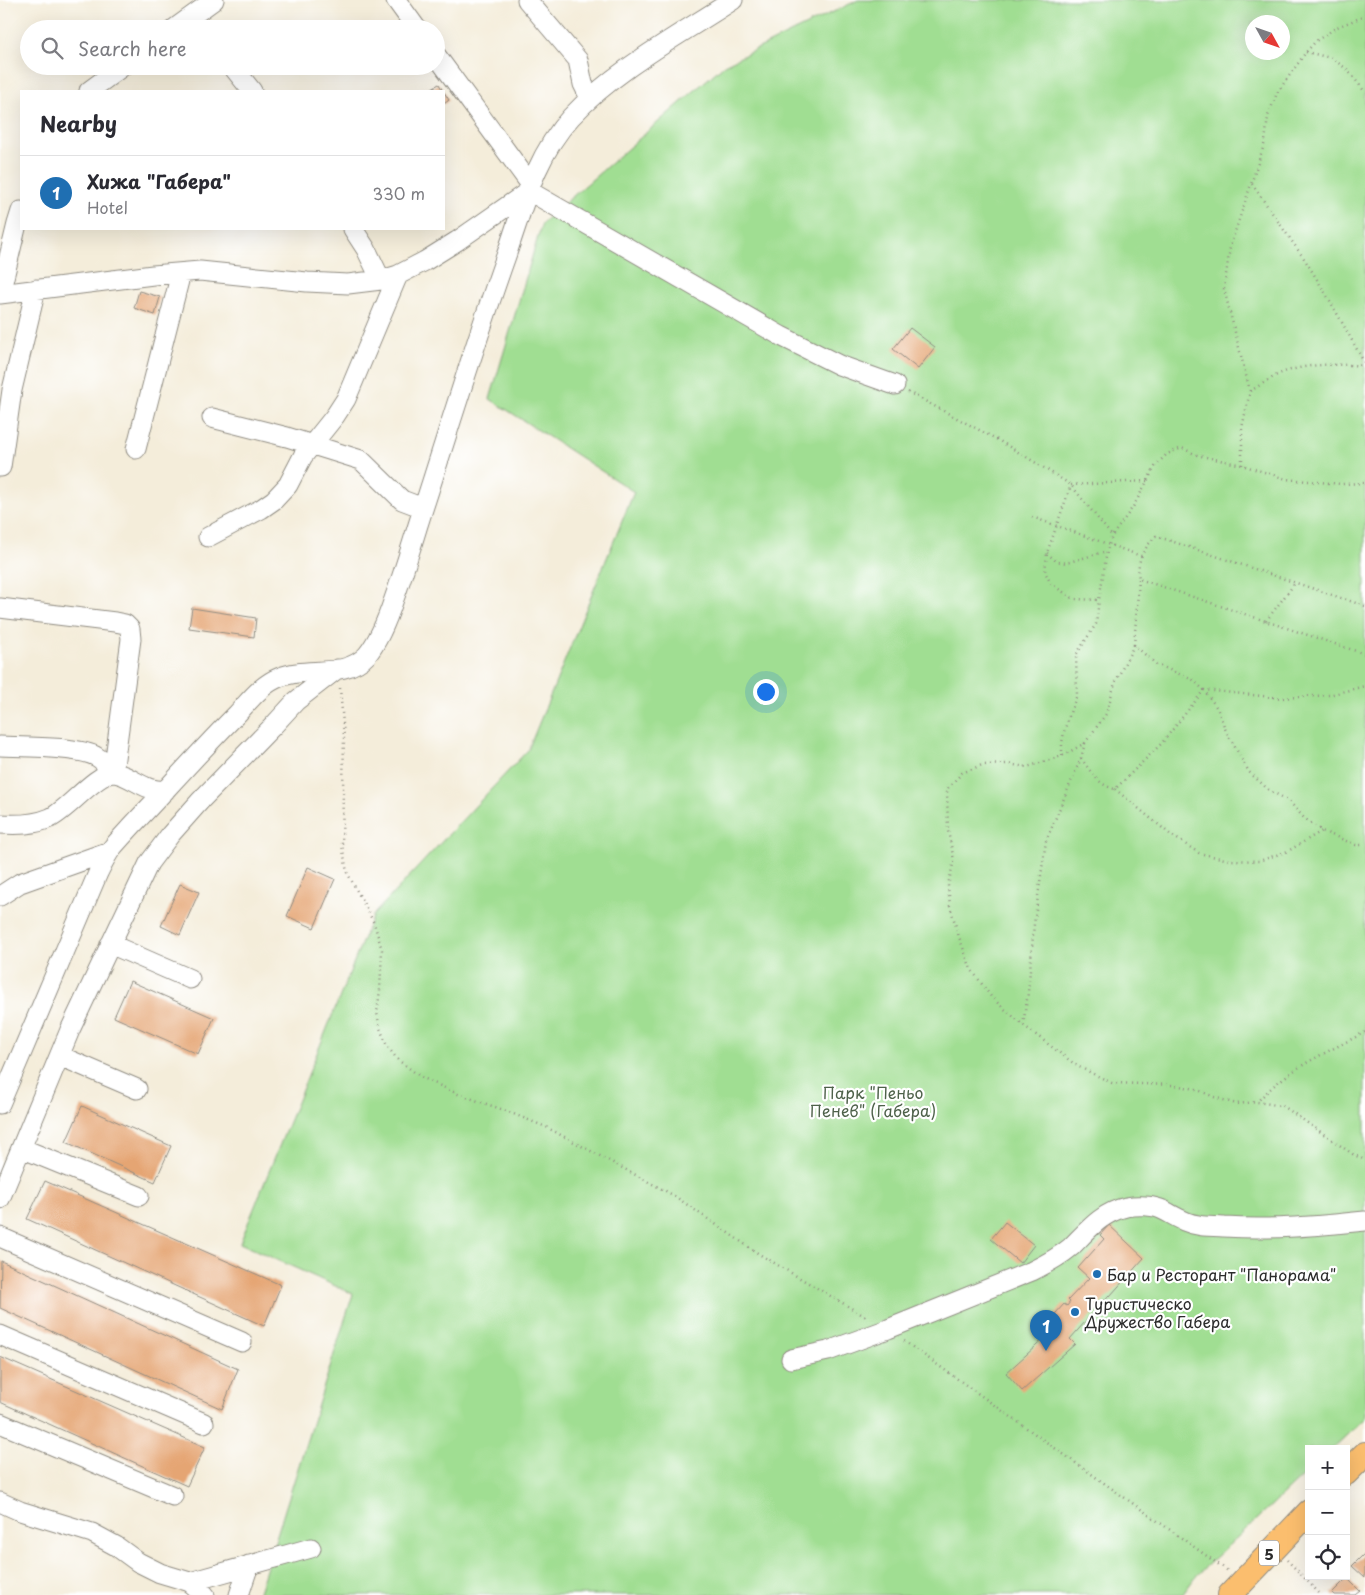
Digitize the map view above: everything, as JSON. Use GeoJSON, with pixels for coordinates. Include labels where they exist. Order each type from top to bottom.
{"type":"FeatureCollection","features":[{"type":"Feature","properties":{"kind":"main road"},"geometry":{"type":"LineString","coordinates":[[1350,1469],[1365,1454]]}},
{"type":"Feature","properties":{"kind":"main road","name":"5"},"geometry":{"type":"LineString","coordinates":[[1236,1588],[1305,1516]]}},
{"type":"Feature","properties":{"kind":"street"},"geometry":{"type":"LineString","coordinates":[[199,20],[214,0]]}},
{"type":"Feature","properties":{"kind":"street"},"geometry":{"type":"LineString","coordinates":[[396,0],[410,20]]}},
{"type":"Feature","properties":{"kind":"street"},"geometry":{"type":"LineString","coordinates":[[527,0],[578,60],[583,84],[590,98]]}},
{"type":"Feature","properties":{"kind":"street"},"geometry":{"type":"LineString","coordinates":[[0,1104],[98,873],[110,850],[212,739],[265,685],[281,676],[355,665],[366,655],[376,641],[392,607],[496,283],[541,158],[554,138],[590,98],[631,67],[733,0]]}},
{"type":"Feature","properties":{"kind":"street"},"geometry":{"type":"LineString","coordinates":[[445,68],[530,188],[781,336],[839,365],[895,385]]}},
{"type":"Feature","properties":{"kind":"street"},"geometry":{"type":"LineString","coordinates":[[90,90],[111,75]]}},
{"type":"Feature","properties":{"kind":"street"},"geometry":{"type":"LineString","coordinates":[[239,75],[251,90]]}},
{"type":"Feature","properties":{"kind":"street"},"geometry":{"type":"LineString","coordinates":[[20,214],[0,294],[200,271],[307,282],[348,284],[390,277],[425,260],[457,241],[530,188]]}},
{"type":"Feature","properties":{"kind":"street"},"geometry":{"type":"LineString","coordinates":[[354,230],[366,249],[390,277]]}},
{"type":"Feature","properties":{"kind":"street"},"geometry":{"type":"LineString","coordinates":[[136,449],[181,273]]}},
{"type":"Feature","properties":{"kind":"street"},"geometry":{"type":"LineString","coordinates":[[208,537],[261,509],[274,500],[288,485],[303,456],[346,399],[390,277]]}},
{"type":"Feature","properties":{"kind":"street"},"geometry":{"type":"LineString","coordinates":[[1,468],[12,390],[36,289]]}},
{"type":"Feature","properties":{"kind":"street"},"geometry":{"type":"LineString","coordinates":[[212,418],[287,437],[361,460],[402,500],[423,508]]}},
{"type":"Feature","properties":{"kind":"street"},"geometry":{"type":"LineString","coordinates":[[0,608],[115,622],[125,624],[130,629],[131,639],[113,773]]}},
{"type":"Feature","properties":{"kind":"street"},"geometry":{"type":"LineString","coordinates":[[0,1199],[60,1056],[149,863],[170,835],[201,800],[296,701],[338,669]]}},
{"type":"Feature","properties":{"kind":"street"},"geometry":{"type":"LineString","coordinates":[[0,746],[81,751],[100,758],[113,773],[150,789],[165,791]]}},
{"type":"Feature","properties":{"kind":"street"},"geometry":{"type":"LineString","coordinates":[[0,824],[31,824],[51,818],[103,777],[113,773]]}},
{"type":"Feature","properties":{"kind":"street"},"geometry":{"type":"LineString","coordinates":[[0,896],[20,883],[110,850]]}},
{"type":"Feature","properties":{"kind":"street"},"geometry":{"type":"LineString","coordinates":[[110,944],[190,979]]}},
{"type":"Feature","properties":{"kind":"street"},"geometry":{"type":"LineString","coordinates":[[60,1056],[137,1089]]}},
{"type":"Feature","properties":{"kind":"street"},"geometry":{"type":"LineString","coordinates":[[21,1148],[139,1196]]}},
{"type":"Feature","properties":{"kind":"street"},"geometry":{"type":"LineString","coordinates":[[791,1359],[828,1351],[888,1329],[1053,1261],[1071,1247],[1088,1228],[1104,1216],[1126,1207],[1143,1206],[1162,1209],[1179,1220],[1197,1225],[1241,1228],[1290,1228],[1365,1222]]}},
{"type":"Feature","properties":{"kind":"street"},"geometry":{"type":"LineString","coordinates":[[0,1237],[242,1342]]}},
{"type":"Feature","properties":{"kind":"street"},"geometry":{"type":"LineString","coordinates":[[0,1335],[204,1423]]}},
{"type":"Feature","properties":{"kind":"street"},"geometry":{"type":"LineString","coordinates":[[0,1423],[173,1496]]}},
{"type":"Feature","properties":{"kind":"street"},"geometry":{"type":"LineString","coordinates":[[0,1502],[92,1533],[116,1546],[138,1562],[160,1573],[190,1582],[204,1595]]}},
{"type":"Feature","properties":{"kind":"street"},"geometry":{"type":"LineString","coordinates":[[190,1582],[311,1548]]}},
{"type":"Feature","properties":{"kind":"street"},"geometry":{"type":"LineString","coordinates":[[239,1595],[249,1565]]}},
{"type":"Feature","properties":{"kind":"path"},"geometry":{"type":"LineString","coordinates":[[1242,465],[1242,428],[1250,391],[1224,289],[1230,247],[1265,142],[1268,116],[1277,93],[1316,41],[1338,27],[1365,16]]}},
{"type":"Feature","properties":{"kind":"path"},"geometry":{"type":"LineString","coordinates":[[1306,52],[1331,58],[1348,69],[1365,92]]}},
{"type":"Feature","properties":{"kind":"path"},"geometry":{"type":"LineString","coordinates":[[1252,184],[1305,260],[1365,365]]}},
{"type":"Feature","properties":{"kind":"path"},"geometry":{"type":"LineString","coordinates":[[1250,391],[1283,372],[1312,365],[1365,365]]}},
{"type":"Feature","properties":{"kind":"path"},"geometry":{"type":"LineString","coordinates":[[895,385],[1033,460],[1071,486],[1112,536]]}},
{"type":"Feature","properties":{"kind":"path"},"geometry":{"type":"LineString","coordinates":[[1062,756],[1064,732],[1077,695],[1076,655],[1096,624],[1109,544],[1112,536],[1137,501],[1156,465],[1167,454],[1182,448],[1197,455],[1242,465],[1286,478],[1341,484],[1365,483]]}},
{"type":"Feature","properties":{"kind":"path"},"geometry":{"type":"LineString","coordinates":[[1071,486],[1147,481]]}},
{"type":"Feature","properties":{"kind":"path"},"geometry":{"type":"LineString","coordinates":[[1071,486],[1046,553],[1046,572],[1051,584],[1074,599],[1099,600]]}},
{"type":"Feature","properties":{"kind":"path"},"geometry":{"type":"LineString","coordinates":[[1032,517],[1141,556]]}},
{"type":"Feature","properties":{"kind":"path"},"geometry":{"type":"LineString","coordinates":[[1023,1024],[1028,993],[1034,924],[1046,841],[1081,758],[1085,743],[1106,714],[1115,683],[1134,645],[1139,579],[1137,569],[1141,556],[1148,544],[1156,536],[1365,606]]}},
{"type":"Feature","properties":{"kind":"path"},"geometry":{"type":"LineString","coordinates":[[1046,553],[1056,561],[1066,563],[1107,551]]}},
{"type":"Feature","properties":{"kind":"path"},"geometry":{"type":"LineString","coordinates":[[1139,579],[1365,654]]}},
{"type":"Feature","properties":{"kind":"path"},"geometry":{"type":"LineString","coordinates":[[1266,621],[1295,583]]}},
{"type":"Feature","properties":{"kind":"path"},"geometry":{"type":"LineString","coordinates":[[1134,645],[1156,664],[1193,680],[1204,690],[1217,708],[1226,731],[1249,772],[1270,791],[1288,800],[1304,818],[1322,831],[1356,845],[1365,844]]}},
{"type":"Feature","properties":{"kind":"path"},"geometry":{"type":"LineString","coordinates":[[338,669],[344,736],[342,845],[347,872],[374,923],[382,950],[377,1013],[387,1046],[398,1060],[421,1077],[458,1094],[501,1109],[546,1128],[673,1196],[759,1254],[888,1329],[1236,1588]]}},
{"type":"Feature","properties":{"kind":"path"},"geometry":{"type":"LineString","coordinates":[[1204,690],[1282,698],[1329,695],[1365,686]]}},
{"type":"Feature","properties":{"kind":"path"},"geometry":{"type":"LineString","coordinates":[[1115,789],[1162,743],[1204,690]]}},
{"type":"Feature","properties":{"kind":"path"},"geometry":{"type":"LineString","coordinates":[[1085,743],[1062,756],[1027,767],[1006,764],[982,765],[962,773],[947,789],[948,831],[954,860],[948,885],[950,906],[959,937],[972,969],[982,984],[992,998],[1077,1066],[1112,1083],[1174,1085],[1196,1089],[1236,1104],[1257,1102],[1283,1106],[1354,1155],[1365,1160]]}},
{"type":"Feature","properties":{"kind":"path"},"geometry":{"type":"LineString","coordinates":[[1081,758],[1105,787],[1115,789],[1171,835],[1199,853],[1229,860],[1259,861],[1288,851],[1322,831]]}},
{"type":"Feature","properties":{"kind":"path"},"geometry":{"type":"LineString","coordinates":[[1257,1102],[1288,1074],[1365,1032]]}},
{"type":"Feature","properties":{"kind":"path"},"geometry":{"type":"LineString","coordinates":[[1274,1547],[1321,1595]]}},
{"type":"Feature","properties":{"kind":"green space","name":"Парк \"Пеньо Пенев\" (Габера)"},"geometry":{"type":"Polygon","coordinates":[[[858,0],[1365,0],[1365,1418],[1336,1445],[1305,1445],[1305,1474],[1197,1575],[1182,1595],[258,1595],[353,1294],[240,1243],[373,915],[528,750],[634,492],[490,399],[542,223],[724,65],[858,0]]]}},
{"type":"Feature","properties":{"kind":"building"},"geometry":{"type":"Polygon","coordinates":[[[439,84],[442,90],[429,90],[439,84]]]}},
{"type":"Feature","properties":{"kind":"building"},"geometry":{"type":"Polygon","coordinates":[[[445,94],[449,100],[445,103],[445,94]]]}},
{"type":"Feature","properties":{"kind":"building"},"geometry":{"type":"Polygon","coordinates":[[[139,291],[160,297],[155,315],[134,308],[139,291]]]}},
{"type":"Feature","properties":{"kind":"building"},"geometry":{"type":"Polygon","coordinates":[[[910,328],[935,347],[918,369],[893,349],[910,328]]]}},
{"type":"Feature","properties":{"kind":"building"},"geometry":{"type":"Polygon","coordinates":[[[192,608],[256,618],[254,637],[189,628],[192,608]]]}},
{"type":"Feature","properties":{"kind":"building"},"geometry":{"type":"Polygon","coordinates":[[[308,867],[335,879],[314,928],[287,916],[308,867]]]}},
{"type":"Feature","properties":{"kind":"building"},"geometry":{"type":"Polygon","coordinates":[[[180,884],[199,892],[180,935],[161,926],[180,884]]]}},
{"type":"Feature","properties":{"kind":"building"},"geometry":{"type":"Polygon","coordinates":[[[130,981],[214,1018],[198,1054],[114,1017],[130,981]]]}},
{"type":"Feature","properties":{"kind":"building"},"geometry":{"type":"Polygon","coordinates":[[[82,1106],[171,1146],[155,1182],[66,1142],[82,1106]]]}},
{"type":"Feature","properties":{"kind":"building"},"geometry":{"type":"Polygon","coordinates":[[[45,1181],[281,1285],[264,1326],[27,1219],[45,1181]]]}},
{"type":"Feature","properties":{"kind":"building"},"geometry":{"type":"Polygon","coordinates":[[[1005,1222],[1034,1245],[1020,1263],[991,1239],[1005,1222]]]}},
{"type":"Feature","properties":{"kind":"building","name":"Туристическо Дружество Габера"},"geometry":{"type":"Polygon","coordinates":[[[1109,1225],[1144,1258],[1070,1339],[1075,1344],[1022,1391],[1006,1373],[1056,1328],[1048,1322],[1064,1304],[1067,1306],[1070,1302],[1068,1300],[1089,1278],[1078,1268],[1104,1239],[1100,1235],[1109,1225]]]}},
{"type":"Feature","properties":{"kind":"building"},"geometry":{"type":"Polygon","coordinates":[[[1,1261],[238,1369],[222,1409],[0,1308],[1,1261]]]}},
{"type":"Feature","properties":{"kind":"building"},"geometry":{"type":"Polygon","coordinates":[[[0,1357],[205,1447],[187,1486],[0,1402],[0,1357]]]}},
{"type":"Feature","properties":{"kind":"building"},"geometry":{"type":"Polygon","coordinates":[[[1364,1554],[1365,1556],[1365,1578],[1352,1566],[1364,1554]]]}},
{"type":"Feature","properties":{"kind":"building"},"geometry":{"type":"Polygon","coordinates":[[[1345,1580],[1349,1580],[1360,1591],[1355,1595],[1334,1595],[1332,1593],[1345,1580]]]}},
{"type":"Feature","properties":{"kind":"place","name":"Бар и Ресторант \"Панорама\""},"geometry":{"type":"Point","coordinates":[1097,1274]}},
{"type":"Feature","properties":{"kind":"place","name":"Туристическо Дружество Габера"},"geometry":{"type":"Point","coordinates":[1075,1312]}},
{"type":"Feature","properties":{"kind":"place","name":"Хижа \"Габера\""},"geometry":{"type":"Point","coordinates":[1046,1351]}}]}
